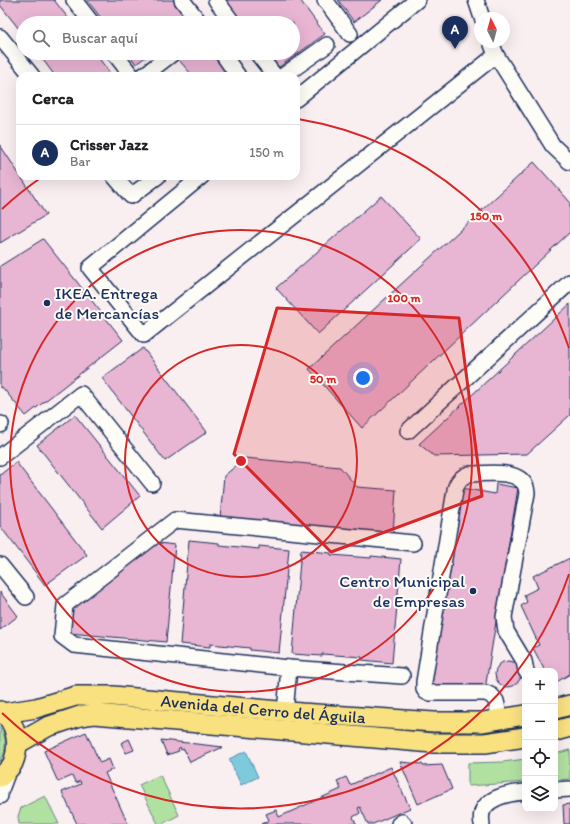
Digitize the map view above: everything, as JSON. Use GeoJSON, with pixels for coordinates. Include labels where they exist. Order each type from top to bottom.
{"type":"FeatureCollection","features":[{"type":"Feature","properties":{"kind":"main road","name":"Avenida del Cerro del Águila"},"geometry":{"type":"LineString","coordinates":[[2,712],[36,708],[76,696],[113,696],[286,712],[434,722],[483,722],[522,715]]}},
{"type":"Feature","properties":{"kind":"main road"},"geometry":{"type":"LineString","coordinates":[[558,707],[570,705]]}},
{"type":"Feature","properties":{"kind":"main road"},"geometry":{"type":"LineString","coordinates":[[2,712],[11,722],[17,744],[12,764],[4,774]]}},
{"type":"Feature","properties":{"kind":"main road","name":"Avenida del Cerro del Águila"},"geometry":{"type":"LineString","coordinates":[[17,744],[47,727],[80,716],[94,714],[433,743],[485,743],[522,737]]}},
{"type":"Feature","properties":{"kind":"main road"},"geometry":{"type":"LineString","coordinates":[[558,730],[570,727]]}},
{"type":"Feature","properties":{"kind":"street"},"geometry":{"type":"LineString","coordinates":[[74,0],[87,16]]}},
{"type":"Feature","properties":{"kind":"street"},"geometry":{"type":"LineString","coordinates":[[182,0],[195,16]]}},
{"type":"Feature","properties":{"kind":"street"},"geometry":{"type":"LineString","coordinates":[[216,0],[229,16]]}},
{"type":"Feature","properties":{"kind":"street"},"geometry":{"type":"LineString","coordinates":[[325,0],[350,34]]}},
{"type":"Feature","properties":{"kind":"street"},"geometry":{"type":"LineString","coordinates":[[300,96],[417,0]]}},
{"type":"Feature","properties":{"kind":"street"},"geometry":{"type":"LineString","coordinates":[[476,0],[480,12]]}},
{"type":"Feature","properties":{"kind":"street"},"geometry":{"type":"LineString","coordinates":[[0,37],[16,56]]}},
{"type":"Feature","properties":{"kind":"street"},"geometry":{"type":"LineString","coordinates":[[289,72],[327,45]]}},
{"type":"Feature","properties":{"kind":"street"},"geometry":{"type":"LineString","coordinates":[[197,180],[90,268],[144,335],[494,48],[553,146],[570,162]]}},
{"type":"Feature","properties":{"kind":"street"},"geometry":{"type":"LineString","coordinates":[[19,60],[29,72]]}},
{"type":"Feature","properties":{"kind":"street"},"geometry":{"type":"LineString","coordinates":[[119,60],[129,72]]}},
{"type":"Feature","properties":{"kind":"street"},"geometry":{"type":"LineString","coordinates":[[148,72],[164,60]]}},
{"type":"Feature","properties":{"kind":"street"},"geometry":{"type":"LineString","coordinates":[[227,60],[235,72]]}},
{"type":"Feature","properties":{"kind":"street"},"geometry":{"type":"LineString","coordinates":[[262,60],[272,72]]}},
{"type":"Feature","properties":{"kind":"street"},"geometry":{"type":"LineString","coordinates":[[117,180],[131,196],[153,180]]}},
{"type":"Feature","properties":{"kind":"street"},"geometry":{"type":"LineString","coordinates":[[408,431],[570,282]]}},
{"type":"Feature","properties":{"kind":"street"},"geometry":{"type":"LineString","coordinates":[[0,457],[81,394],[152,483]]}},
{"type":"Feature","properties":{"kind":"street"},"geometry":{"type":"LineString","coordinates":[[500,719],[496,701],[492,696],[486,693],[430,693],[426,692],[424,689],[456,484],[464,476],[469,474],[503,473],[513,475],[522,480],[526,487],[527,493],[504,617],[506,631],[524,661],[525,668]]}},
{"type":"Feature","properties":{"kind":"street"},"geometry":{"type":"LineString","coordinates":[[402,676],[289,668],[74,645],[62,636],[65,605],[175,520],[413,543]]}},
{"type":"Feature","properties":{"kind":"street"},"geometry":{"type":"LineString","coordinates":[[0,565],[26,597]]}},
{"type":"Feature","properties":{"kind":"street"},"geometry":{"type":"LineString","coordinates":[[286,712],[289,668]]}},
{"type":"Feature","properties":{"kind":"street"},"geometry":{"type":"LineString","coordinates":[[0,796],[4,774]]}},
{"type":"Feature","properties":{"kind":"street"},"geometry":{"type":"LineString","coordinates":[[558,790],[570,789]]}},
{"type":"Feature","properties":{"kind":"street"},"geometry":{"type":"LineString","coordinates":[[482,824],[481,816],[484,808],[491,802],[502,796],[522,792]]}},
{"type":"Feature","properties":{"kind":"street"},"geometry":{"type":"LineString","coordinates":[[399,824],[402,822],[404,824]]}},
{"type":"Feature","properties":{"kind":"highlighted area"},"geometry":{"type":"Polygon","coordinates":[[[277,308],[459,318],[482,496],[331,552],[234,454],[277,308]]]}},
{"type":"Feature","properties":{"kind":"green space"},"geometry":{"type":"Polygon","coordinates":[[[0,727],[4,735],[5,749],[0,762],[0,727]]]}},
{"type":"Feature","properties":{"kind":"green space"},"geometry":{"type":"Polygon","coordinates":[[[570,750],[570,779],[558,780],[558,753],[570,750]]]}},
{"type":"Feature","properties":{"kind":"green space"},"geometry":{"type":"Polygon","coordinates":[[[522,759],[522,782],[468,786],[468,763],[503,762],[522,759]]]}},
{"type":"Feature","properties":{"kind":"green space"},"geometry":{"type":"Polygon","coordinates":[[[160,775],[179,815],[162,824],[158,824],[139,785],[160,775]]]}},
{"type":"Feature","properties":{"kind":"green space"},"geometry":{"type":"Polygon","coordinates":[[[45,796],[59,824],[19,824],[18,816],[21,808],[45,796]]]}},
{"type":"Feature","properties":{"kind":"water"},"geometry":{"type":"Polygon","coordinates":[[[246,751],[258,777],[241,785],[229,759],[246,751]]]}},
{"type":"Feature","properties":{"kind":"building"},"geometry":{"type":"Polygon","coordinates":[[[0,0],[54,0],[67,16],[16,16],[16,25],[0,5],[0,0]]]}},
{"type":"Feature","properties":{"kind":"building"},"geometry":{"type":"Polygon","coordinates":[[[87,0],[176,0],[186,16],[100,16],[87,0]]]}},
{"type":"Feature","properties":{"kind":"building"},"geometry":{"type":"Polygon","coordinates":[[[226,0],[300,0],[325,34],[300,52],[300,16],[238,16],[226,0]]]}},
{"type":"Feature","properties":{"kind":"building"},"geometry":{"type":"Polygon","coordinates":[[[338,0],[382,0],[354,22],[338,0]]]}},
{"type":"Feature","properties":{"kind":"building"},"geometry":{"type":"Polygon","coordinates":[[[43,60],[100,60],[109,72],[52,72],[43,60]]]}},
{"type":"Feature","properties":{"kind":"building"},"geometry":{"type":"Polygon","coordinates":[[[133,60],[141,60],[136,64],[133,60]]]}},
{"type":"Feature","properties":{"kind":"building"},"geometry":{"type":"Polygon","coordinates":[[[179,60],[220,60],[229,72],[189,72],[179,60]]]}},
{"type":"Feature","properties":{"kind":"building"},"geometry":{"type":"Polygon","coordinates":[[[272,60],[289,60],[278,68],[272,60]]]}},
{"type":"Feature","properties":{"kind":"building"},"geometry":{"type":"Polygon","coordinates":[[[0,145],[16,169],[16,180],[23,180],[46,215],[0,243],[0,145]]]}},
{"type":"Feature","properties":{"kind":"building"},"geometry":{"type":"Polygon","coordinates":[[[534,162],[570,202],[570,232],[362,428],[309,369],[534,162]]]}},
{"type":"Feature","properties":{"kind":"building"},"geometry":{"type":"Polygon","coordinates":[[[381,196],[421,239],[318,334],[276,288],[381,196]]]}},
{"type":"Feature","properties":{"kind":"building","name":"IKEA. Entrega de Mercancías"},"geometry":{"type":"Polygon","coordinates":[[[43,239],[123,340],[26,416],[2,387],[0,388],[0,266],[43,239]]]}},
{"type":"Feature","properties":{"kind":"building"},"geometry":{"type":"Polygon","coordinates":[[[570,304],[570,415],[527,454],[434,456],[419,444],[570,304]]]}},
{"type":"Feature","properties":{"kind":"building"},"geometry":{"type":"Polygon","coordinates":[[[143,348],[207,432],[165,461],[102,378],[143,348]]]}},
{"type":"Feature","properties":{"kind":"building"},"geometry":{"type":"Polygon","coordinates":[[[75,415],[140,496],[102,528],[37,445],[75,415]]]}},
{"type":"Feature","properties":{"kind":"building"},"geometry":{"type":"Polygon","coordinates":[[[245,458],[340,467],[357,487],[396,490],[393,533],[220,518],[224,476],[245,458]]]}},
{"type":"Feature","properties":{"kind":"building"},"geometry":{"type":"Polygon","coordinates":[[[16,462],[87,555],[45,585],[0,526],[0,475],[16,462]]]}},
{"type":"Feature","properties":{"kind":"building","name":"Centro Municipal de Empresas"},"geometry":{"type":"Polygon","coordinates":[[[496,484],[518,488],[485,689],[428,687],[462,488],[495,494],[496,484]]]}},
{"type":"Feature","properties":{"kind":"building"},"geometry":{"type":"Polygon","coordinates":[[[189,540],[259,549],[259,546],[289,549],[279,653],[250,650],[250,648],[210,644],[210,647],[180,644],[189,540]]]}},
{"type":"Feature","properties":{"kind":"building"},"geometry":{"type":"Polygon","coordinates":[[[151,542],[175,545],[166,642],[69,633],[70,609],[151,542]]]}},
{"type":"Feature","properties":{"kind":"building"},"geometry":{"type":"Polygon","coordinates":[[[301,550],[331,553],[331,555],[371,558],[371,556],[401,559],[392,663],[362,660],[362,657],[322,654],[322,656],[292,654],[301,550]]]}},
{"type":"Feature","properties":{"kind":"building"},"geometry":{"type":"Polygon","coordinates":[[[570,558],[570,674],[558,681],[558,668],[543,668],[533,648],[539,645],[521,606],[527,602],[524,595],[538,588],[533,576],[570,558]]]}},
{"type":"Feature","properties":{"kind":"building"},"geometry":{"type":"Polygon","coordinates":[[[0,592],[18,616],[0,630],[0,592]]]}},
{"type":"Feature","properties":{"kind":"building"},"geometry":{"type":"Polygon","coordinates":[[[508,661],[517,665],[521,674],[517,683],[508,687],[499,683],[495,674],[499,665],[508,661]]]}},
{"type":"Feature","properties":{"kind":"building"},"geometry":{"type":"Polygon","coordinates":[[[86,732],[100,763],[109,759],[113,769],[105,773],[128,824],[77,824],[62,792],[81,784],[80,781],[76,783],[72,776],[58,782],[44,751],[86,732]]]}},
{"type":"Feature","properties":{"kind":"building"},"geometry":{"type":"Polygon","coordinates":[[[129,739],[134,750],[126,753],[121,743],[129,739]]]}},
{"type":"Feature","properties":{"kind":"building"},"geometry":{"type":"Polygon","coordinates":[[[161,740],[223,747],[190,762],[184,749],[181,750],[180,747],[178,749],[179,751],[167,755],[161,740]]]}},
{"type":"Feature","properties":{"kind":"building"},"geometry":{"type":"Polygon","coordinates":[[[400,762],[422,764],[423,766],[442,765],[452,789],[418,804],[400,762]]]}},
{"type":"Feature","properties":{"kind":"building"},"geometry":{"type":"Polygon","coordinates":[[[391,767],[410,808],[373,824],[368,824],[360,807],[358,808],[360,813],[353,817],[356,824],[261,824],[269,820],[266,814],[276,810],[279,817],[341,789],[337,781],[346,777],[350,785],[391,767]]]}},
{"type":"Feature","properties":{"kind":"building"},"geometry":{"type":"Polygon","coordinates":[[[570,804],[570,824],[564,824],[563,805],[570,804]]]}},
{"type":"Feature","properties":{"kind":"place","name":"Crisser Jazz"},"geometry":{"type":"Point","coordinates":[455,49]}},
{"type":"Feature","properties":{"kind":"place","name":"IKEA. Entrega de Mercancías"},"geometry":{"type":"Point","coordinates":[47,303]}},
{"type":"Feature","properties":{"kind":"place","name":"Centro Municipal de Empresas"},"geometry":{"type":"Point","coordinates":[473,591]}}]}
